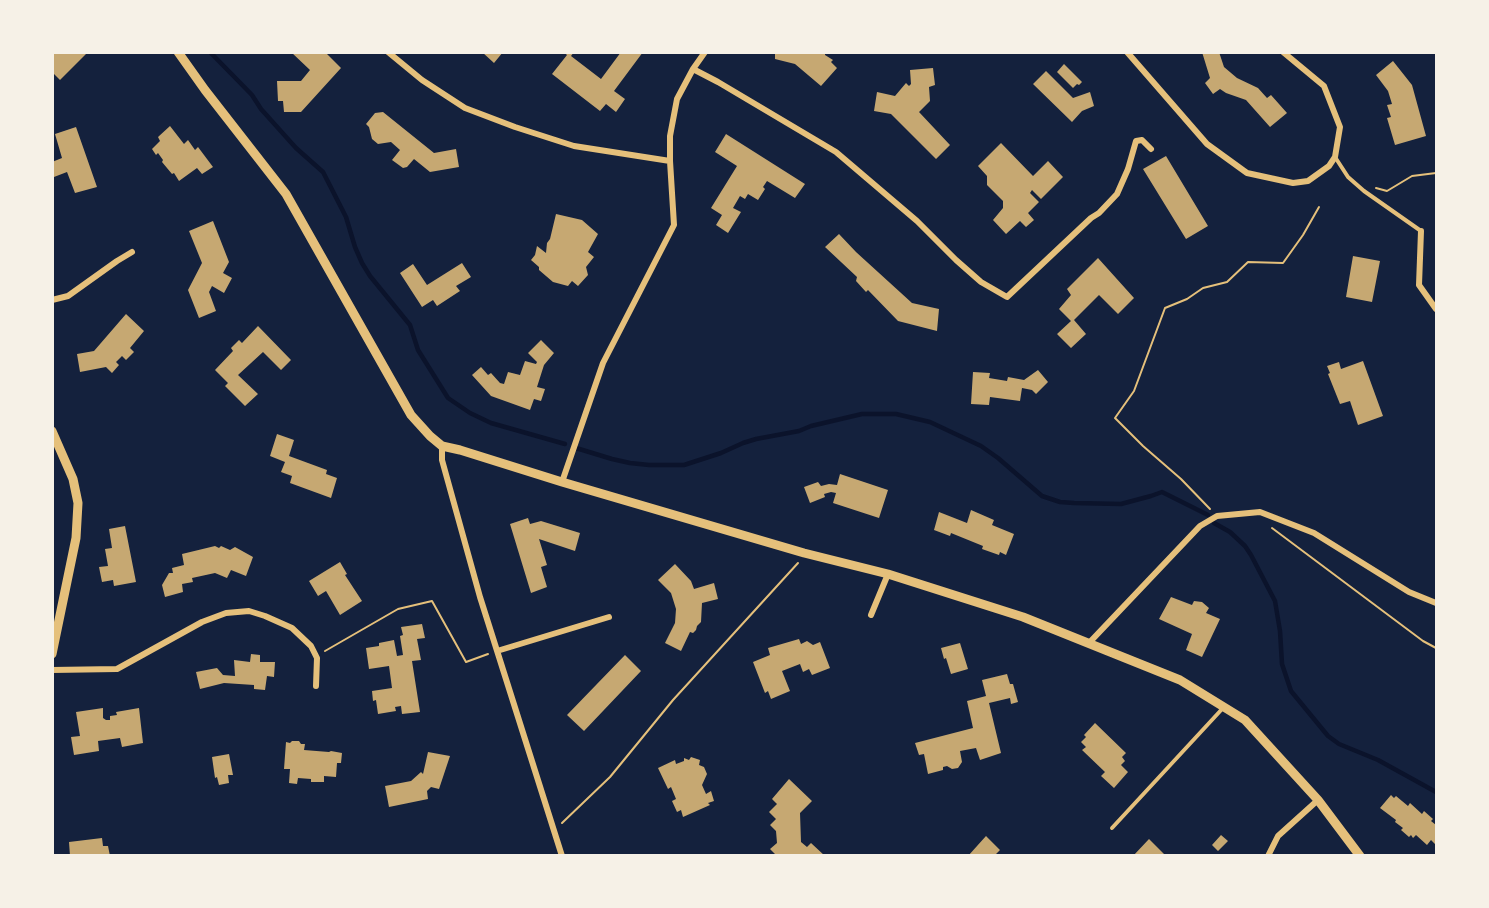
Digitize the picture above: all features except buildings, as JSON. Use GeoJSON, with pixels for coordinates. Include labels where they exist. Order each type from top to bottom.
{"type":"FeatureCollection","features":[{"type":"Feature","properties":{"kind":"street"},"geometry":{"type":"LineString","coordinates":[[178,52],[286,194],[411,415],[429,436],[442,446],[804,553],[888,574],[1023,617],[1180,680],[1245,720],[1318,800],[1360,855]]}},
{"type":"Feature","properties":{"kind":"street"},"geometry":{"type":"LineString","coordinates":[[388,52],[422,80],[465,108],[515,128],[574,146],[670,160]]}},
{"type":"Feature","properties":{"kind":"street"},"geometry":{"type":"LineString","coordinates":[[562,482],[603,363],[674,225],[670,136],[677,99],[705,52]]}},
{"type":"Feature","properties":{"kind":"street"},"geometry":{"type":"LineString","coordinates":[[1127,52],[1207,144],[1247,173],[1293,183],[1308,181],[1329,166],[1335,157],[1340,128],[1324,86],[1283,52]]}},
{"type":"Feature","properties":{"kind":"street"},"geometry":{"type":"LineString","coordinates":[[693,69],[836,152],[918,221],[981,282],[1007,297],[1117,194],[1128,169],[1136,141],[1142,140],[1151,149]]}},
{"type":"Feature","properties":{"kind":"street"},"geometry":{"type":"LineString","coordinates":[[1421,231],[1419,285],[1437,309]]}},
{"type":"Feature","properties":{"kind":"street"},"geometry":{"type":"LineString","coordinates":[[52,300],[68,296],[132,252]]}},
{"type":"Feature","properties":{"kind":"street"},"geometry":{"type":"LineString","coordinates":[[52,431],[73,479],[78,503],[76,538],[52,654]]}},
{"type":"Feature","properties":{"kind":"street"},"geometry":{"type":"LineString","coordinates":[[442,446],[442,460],[477,586],[562,855]]}},
{"type":"Feature","properties":{"kind":"street"},"geometry":{"type":"LineString","coordinates":[[1089,643],[1200,526],[1216,516],[1260,512],[1314,533],[1409,592],[1437,603]]}},
{"type":"Feature","properties":{"kind":"street"},"geometry":{"type":"LineString","coordinates":[[872,615],[888,574]]}},
{"type":"Feature","properties":{"kind":"street"},"geometry":{"type":"LineString","coordinates":[[52,670],[117,669],[202,622],[226,613],[249,611],[292,628],[311,646],[317,658],[316,686]]}},
{"type":"Feature","properties":{"kind":"street"},"geometry":{"type":"LineString","coordinates":[[497,651],[609,617]]}},
{"type":"Feature","properties":{"kind":"street"},"geometry":{"type":"LineString","coordinates":[[1268,855],[1278,836],[1318,800]]}},
{"type":"Feature","properties":{"kind":"lane"},"geometry":{"type":"LineString","coordinates":[[1335,157],[1348,177],[1364,191],[1421,231]]}},
{"type":"Feature","properties":{"kind":"lane"},"geometry":{"type":"LineString","coordinates":[[1112,828],[1223,708]]}},
{"type":"Feature","properties":{"kind":"path"},"geometry":{"type":"LineString","coordinates":[[1378,201],[1374,187],[1387,191],[1412,176],[1437,174]]}},
{"type":"Feature","properties":{"kind":"path"},"geometry":{"type":"LineString","coordinates":[[1216,516],[1181,479],[1115,418],[1134,391],[1165,309],[1187,299],[1203,288],[1227,282],[1248,262],[1283,263],[1304,235],[1318,207]]}},
{"type":"Feature","properties":{"kind":"path"},"geometry":{"type":"LineString","coordinates":[[1265,523],[1423,641],[1437,648]]}},
{"type":"Feature","properties":{"kind":"path"},"geometry":{"type":"LineString","coordinates":[[554,831],[610,777],[673,700],[797,565],[804,553]]}},
{"type":"Feature","properties":{"kind":"path"},"geometry":{"type":"LineString","coordinates":[[311,646],[324,652],[398,609],[432,602],[466,662],[497,651]]}},
{"type":"Feature","properties":{"kind":"waterway"},"geometry":{"type":"LineString","coordinates":[[210,52],[252,95],[261,109],[296,148],[323,172],[346,217],[362,263],[410,325],[418,350],[448,398],[470,413],[491,423],[565,444]]}},
{"type":"Feature","properties":{"kind":"waterway"},"geometry":{"type":"LineString","coordinates":[[576,448],[630,463],[684,465],[756,439],[799,431],[862,414],[896,414],[930,422],[981,446],[1042,496],[1060,502],[1121,504],[1162,492],[1208,515]]}},
{"type":"Feature","properties":{"kind":"waterway"},"geometry":{"type":"LineString","coordinates":[[1214,523],[1230,532],[1251,555],[1275,601],[1282,664],[1291,691],[1328,736],[1339,744],[1378,760],[1436,792]]}}]}
